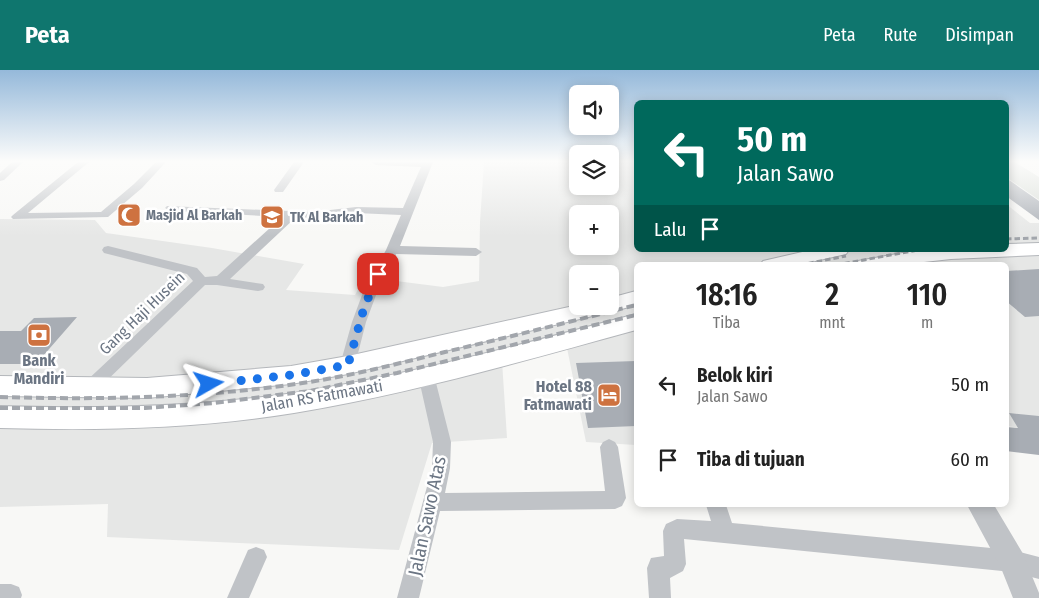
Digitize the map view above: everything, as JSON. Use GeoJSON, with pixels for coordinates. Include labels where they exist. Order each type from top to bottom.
{"type":"FeatureCollection","features":[{"type":"Feature","properties":{"kind":"main road"},"geometry":{"type":"LineString","coordinates":[[1009,234],[1039,232]]}},
{"type":"Feature","properties":{"kind":"main road"},"geometry":{"type":"LineString","coordinates":[[1009,250],[1039,249]]}},
{"type":"Feature","properties":{"kind":"main road"},"geometry":{"type":"LineString","coordinates":[[787,262],[830,252]]}},
{"type":"Feature","properties":{"kind":"main road"},"geometry":{"type":"LineString","coordinates":[[880,262],[909,256],[977,252]]}},
{"type":"Feature","properties":{"kind":"main road"},"geometry":{"type":"LineString","coordinates":[[619,303],[634,299]]}},
{"type":"Feature","properties":{"kind":"main road","name":"Jalan RS Fatmawati"},"geometry":{"type":"LineString","coordinates":[[0,386],[88,389],[209,384],[291,375],[348,365],[569,314]]}},
{"type":"Feature","properties":{"kind":"main road","name":"Jalan RS Fatmawati"},"geometry":{"type":"LineString","coordinates":[[0,417],[116,417],[236,410],[294,403],[365,390],[634,323]]}},
{"type":"Feature","properties":{"kind":"street"},"geometry":{"type":"LineString","coordinates":[[54,187],[17,217],[104,215],[136,187]]}},
{"type":"Feature","properties":{"kind":"street"},"geometry":{"type":"LineString","coordinates":[[279,190],[281,187]]}},
{"type":"Feature","properties":{"kind":"street"},"geometry":{"type":"LineString","coordinates":[[348,365],[355,337],[372,287],[392,250],[418,187]]}},
{"type":"Feature","properties":{"kind":"street"},"geometry":{"type":"LineString","coordinates":[[171,208],[313,215],[356,210],[408,212]]}},
{"type":"Feature","properties":{"kind":"street"},"geometry":{"type":"LineString","coordinates":[[219,281],[292,214]]}},
{"type":"Feature","properties":{"kind":"street"},"geometry":{"type":"LineString","coordinates":[[108,250],[192,271],[201,281]]}},
{"type":"Feature","properties":{"kind":"street"},"geometry":{"type":"LineString","coordinates":[[392,250],[476,252]]}},
{"type":"Feature","properties":{"kind":"street","name":"Gang Haji Husein"},"geometry":{"type":"LineString","coordinates":[[88,389],[201,281],[219,281],[258,287]]}},
{"type":"Feature","properties":{"kind":"street","name":"Jalan Sawo Atas"},"geometry":{"type":"LineString","coordinates":[[408,598],[442,468],[442,442],[426,375]]}},
{"type":"Feature","properties":{"kind":"street"},"geometry":{"type":"LineString","coordinates":[[434,502],[615,500],[609,447]]}},
{"type":"Feature","properties":{"kind":"street"},"geometry":{"type":"LineString","coordinates":[[717,507],[724,532]]}},
{"type":"Feature","properties":{"kind":"street"},"geometry":{"type":"LineString","coordinates":[[981,507],[1012,561],[1027,598]]}},
{"type":"Feature","properties":{"kind":"street"},"geometry":{"type":"LineString","coordinates":[[660,598],[658,568],[660,566],[671,567],[675,564],[673,531],[677,529],[1012,561],[1039,568]]}},
{"type":"Feature","properties":{"kind":"street"},"geometry":{"type":"LineString","coordinates":[[238,598],[256,557]]}},
{"type":"Feature","properties":{"kind":"shaded area"},"geometry":{"type":"Polygon","coordinates":[[[482,187],[569,187],[569,195],[619,195],[619,187],[634,187],[634,252],[1009,252],[1009,206],[1030,223],[1039,223],[1039,430],[1009,426],[1009,262],[634,262],[634,445],[586,442],[567,348],[502,361],[507,438],[432,443],[399,550],[107,537],[108,504],[0,507],[0,219],[95,220],[106,233],[212,248],[304,264],[286,290],[355,295],[365,277],[443,287],[479,281],[482,187]]]}},
{"type":"Feature","properties":{"kind":"shaded area"},"geometry":{"type":"Polygon","coordinates":[[[1020,187],[1039,187],[1039,200],[1020,187]]]}},
{"type":"Feature","properties":{"kind":"building"},"geometry":{"type":"Polygon","coordinates":[[[1009,187],[1018,187],[1039,201],[1039,220],[1009,198],[1009,187]]]}},
{"type":"Feature","properties":{"kind":"building"},"geometry":{"type":"Polygon","coordinates":[[[1039,269],[1039,316],[1025,317],[1009,304],[1009,271],[1039,269]]]}},
{"type":"Feature","properties":{"kind":"building","name":"Bank Mandiri"},"geometry":{"type":"Polygon","coordinates":[[[77,317],[36,364],[0,364],[0,331],[21,331],[34,318],[77,317]]]}},
{"type":"Feature","properties":{"kind":"building","name":"Hotel 88 Fatmawati"},"geometry":{"type":"Polygon","coordinates":[[[634,361],[634,426],[588,428],[576,363],[634,361]]]}},
{"type":"Feature","properties":{"kind":"building"},"geometry":{"type":"Polygon","coordinates":[[[1009,413],[1039,416],[1039,455],[1009,451],[1009,427],[1018,428],[1009,413]]]}},
{"type":"Feature","properties":{"kind":"railway"},"geometry":{"type":"LineString","coordinates":[[1009,239],[1039,238]]}},
{"type":"Feature","properties":{"kind":"railway"},"geometry":{"type":"LineString","coordinates":[[852,262],[907,252]]}},
{"type":"Feature","properties":{"kind":"railway"},"geometry":{"type":"LineString","coordinates":[[815,262],[846,256]]}},
{"type":"Feature","properties":{"kind":"railway"},"geometry":{"type":"LineString","coordinates":[[0,397],[154,397],[232,392],[309,382],[377,368],[634,306]]}},
{"type":"Feature","properties":{"kind":"railway"},"geometry":{"type":"LineString","coordinates":[[0,408],[145,408],[214,403],[310,391],[397,373],[634,315]]}},
{"type":"Feature","properties":{"kind":"place","name":"Masjid Al Barkah"},"geometry":{"type":"Point","coordinates":[129,215]}},
{"type":"Feature","properties":{"kind":"place","name":"TK Al Barkah"},"geometry":{"type":"Point","coordinates":[272,217]}},
{"type":"Feature","properties":{"kind":"place","name":"Bank Mandiri"},"geometry":{"type":"Point","coordinates":[39,335]}},
{"type":"Feature","properties":{"kind":"place","name":"Hotel 88 Fatmawati"},"geometry":{"type":"Point","coordinates":[609,395]}},
{"type":"Feature","properties":{"kind":"route"},"geometry":{"type":"LineString","coordinates":[[209,384],[291,375],[348,365],[364,308],[378,274]]}}]}
